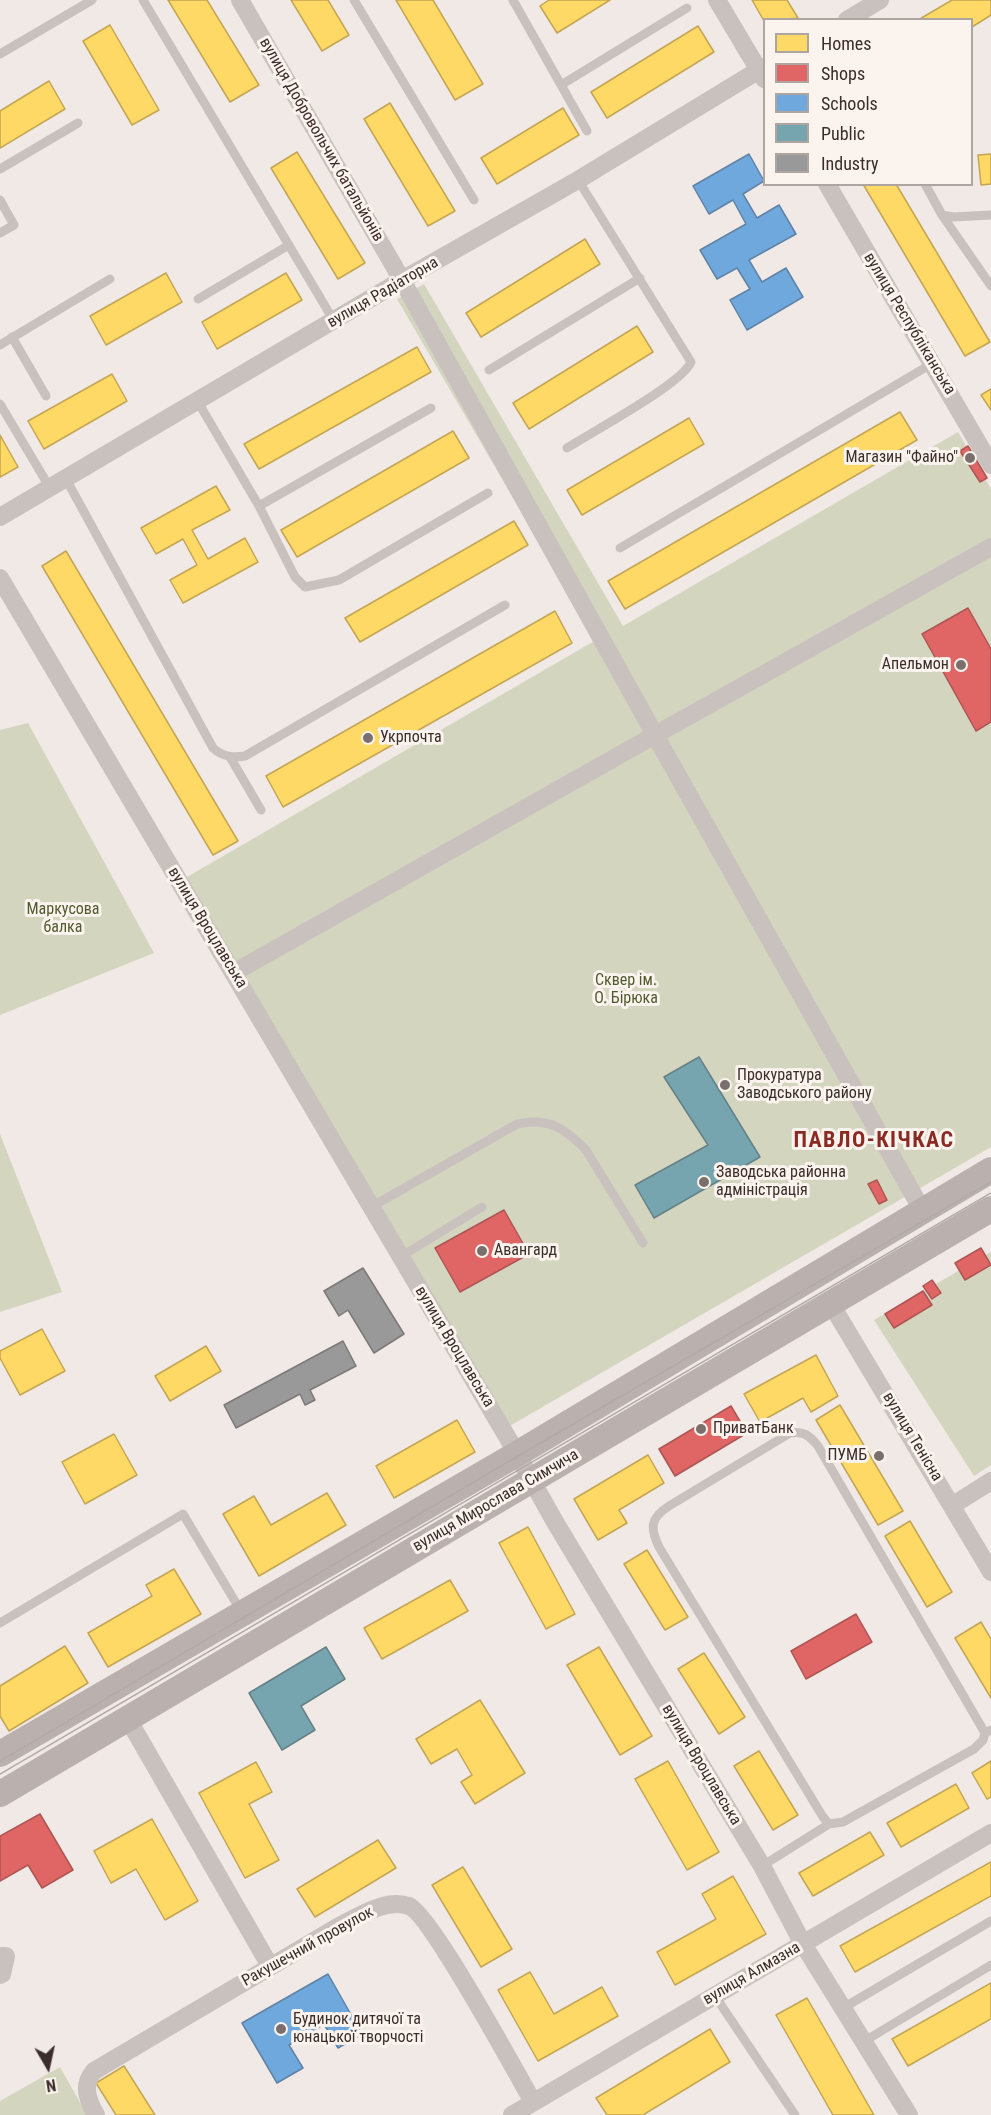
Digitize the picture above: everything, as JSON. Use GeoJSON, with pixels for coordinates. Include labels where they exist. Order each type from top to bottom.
{"type":"FeatureCollection","features":[{"type":"Feature","properties":{"kind":"street","name":"вулиця Добровольчих батальйонів"},"geometry":{"type":"LineString","coordinates":[[240,0],[402,280],[917,1201]]}},
{"type":"Feature","properties":{"kind":"street"},"geometry":{"type":"LineString","coordinates":[[717,0],[762,72]]}},
{"type":"Feature","properties":{"kind":"street"},"geometry":{"type":"LineString","coordinates":[[851,18],[880,0]]}},
{"type":"Feature","properties":{"kind":"street","name":"вулиця Радіаторна"},"geometry":{"type":"LineString","coordinates":[[0,518],[402,280],[762,72]]}},
{"type":"Feature","properties":{"kind":"street","name":"вулиця Республіканська"},"geometry":{"type":"LineString","coordinates":[[828,186],[991,465]]}},
{"type":"Feature","properties":{"kind":"street"},"geometry":{"type":"LineString","coordinates":[[233,973],[991,547]]}},
{"type":"Feature","properties":{"kind":"street","name":"вулиця Вроцлавська"},"geometry":{"type":"LineString","coordinates":[[0,578],[555,1522],[762,1866],[803,1944],[909,2115]]}},
{"type":"Feature","properties":{"kind":"street","name":"вулиця Мирослава Симчича"},"geometry":{"type":"LineString","coordinates":[[0,1754],[517,1454],[991,1170]]}},
{"type":"Feature","properties":{"kind":"street","name":"вулиця Мирослава Симчича"},"geometry":{"type":"LineString","coordinates":[[0,1794],[991,1209]]}},
{"type":"Feature","properties":{"kind":"street","name":"вулиця Тенісна"},"geometry":{"type":"LineString","coordinates":[[831,1304],[991,1572]]}},
{"type":"Feature","properties":{"kind":"street"},"geometry":{"type":"LineString","coordinates":[[953,1505],[991,1481]]}},
{"type":"Feature","properties":{"kind":"street"},"geometry":{"type":"LineString","coordinates":[[128,1719],[270,1966]]}},
{"type":"Feature","properties":{"kind":"street","name":"вулиця Алмазна"},"geometry":{"type":"LineString","coordinates":[[512,2115],[991,1833]]}},
{"type":"Feature","properties":{"kind":"street","name":"Ракушечний провулок"},"geometry":{"type":"LineString","coordinates":[[96,2115],[88,2101],[86,2090],[88,2078],[102,2065],[341,1924],[396,1902],[416,1909],[452,1961],[533,2102]]}},
{"type":"Feature","properties":{"kind":"street"},"geometry":{"type":"LineString","coordinates":[[0,1956],[6,1956],[0,1975]]}},
{"type":"Feature","properties":{"kind":"lane"},"geometry":{"type":"LineString","coordinates":[[0,54],[92,0]]}},
{"type":"Feature","properties":{"kind":"lane"},"geometry":{"type":"LineString","coordinates":[[143,0],[334,321]]}},
{"type":"Feature","properties":{"kind":"lane"},"geometry":{"type":"LineString","coordinates":[[354,0],[474,200]]}},
{"type":"Feature","properties":{"kind":"lane"},"geometry":{"type":"LineString","coordinates":[[513,0],[587,131]]}},
{"type":"Feature","properties":{"kind":"lane"},"geometry":{"type":"LineString","coordinates":[[561,85],[687,8]]}},
{"type":"Feature","properties":{"kind":"lane"},"geometry":{"type":"LineString","coordinates":[[0,169],[78,123]]}},
{"type":"Feature","properties":{"kind":"lane"},"geometry":{"type":"LineString","coordinates":[[567,448],[663,389],[688,369],[691,362],[578,180]]}},
{"type":"Feature","properties":{"kind":"lane"},"geometry":{"type":"LineString","coordinates":[[926,186],[942,215],[991,286]]}},
{"type":"Feature","properties":{"kind":"lane"},"geometry":{"type":"LineString","coordinates":[[0,200],[14,225],[0,233]]}},
{"type":"Feature","properties":{"kind":"lane"},"geometry":{"type":"LineString","coordinates":[[942,215],[953,217],[991,214]]}},
{"type":"Feature","properties":{"kind":"lane"},"geometry":{"type":"LineString","coordinates":[[198,299],[289,245]]}},
{"type":"Feature","properties":{"kind":"lane"},"geometry":{"type":"LineString","coordinates":[[489,370],[640,278]]}},
{"type":"Feature","properties":{"kind":"lane"},"geometry":{"type":"LineString","coordinates":[[0,345],[110,279]]}},
{"type":"Feature","properties":{"kind":"lane"},"geometry":{"type":"LineString","coordinates":[[12,337],[46,396]]}},
{"type":"Feature","properties":{"kind":"lane"},"geometry":{"type":"LineString","coordinates":[[620,548],[933,363]]}},
{"type":"Feature","properties":{"kind":"lane"},"geometry":{"type":"LineString","coordinates":[[198,402],[259,506],[295,577],[305,587],[339,580],[488,492]]}},
{"type":"Feature","properties":{"kind":"lane"},"geometry":{"type":"LineString","coordinates":[[0,404],[50,488]]}},
{"type":"Feature","properties":{"kind":"lane"},"geometry":{"type":"LineString","coordinates":[[259,506],[431,408]]}},
{"type":"Feature","properties":{"kind":"lane"},"geometry":{"type":"LineString","coordinates":[[66,479],[213,748],[218,753],[230,757],[245,756],[505,605]]}},
{"type":"Feature","properties":{"kind":"lane"},"geometry":{"type":"LineString","coordinates":[[230,757],[261,810]]}},
{"type":"Feature","properties":{"kind":"lane"},"geometry":{"type":"LineString","coordinates":[[371,1207],[517,1124],[532,1121],[546,1122],[574,1137],[586,1150],[644,1243]]}},
{"type":"Feature","properties":{"kind":"lane"},"geometry":{"type":"LineString","coordinates":[[400,1257],[482,1207]]}},
{"type":"Feature","properties":{"kind":"lane"},"geometry":{"type":"LineString","coordinates":[[762,1866],[829,1824],[843,1822],[974,1749],[980,1745],[988,1731],[818,1446],[808,1435],[799,1432],[790,1433],[663,1510],[654,1521],[652,1532],[829,1824]]}},
{"type":"Feature","properties":{"kind":"lane"},"geometry":{"type":"LineString","coordinates":[[0,1623],[183,1514],[242,1612]]}},
{"type":"Feature","properties":{"kind":"lane"},"geometry":{"type":"LineString","coordinates":[[843,2008],[991,1921]]}},
{"type":"Feature","properties":{"kind":"lane"},"geometry":{"type":"LineString","coordinates":[[863,2042],[991,1965]]}},
{"type":"Feature","properties":{"kind":"lane"},"geometry":{"type":"LineString","coordinates":[[715,1996],[795,2115]]}},
{"type":"Feature","properties":{"kind":"green space","name":"Сквер ім. О. Бірюка"},"geometry":{"type":"Polygon","coordinates":[[[424,284],[623,626],[958,432],[991,489],[991,1147],[508,1427],[371,1207],[187,877],[596,640],[397,299],[424,284]]]}},
{"type":"Feature","properties":{"kind":"green space","name":"Маркусова балка"},"geometry":{"type":"Polygon","coordinates":[[[28,723],[154,953],[0,1015],[0,730],[28,723]]]}},
{"type":"Feature","properties":{"kind":"green space"},"geometry":{"type":"Polygon","coordinates":[[[0,1134],[62,1292],[0,1312],[0,1134]]]}},
{"type":"Feature","properties":{"kind":"green space"},"geometry":{"type":"Polygon","coordinates":[[[991,1252],[991,1465],[974,1476],[874,1320],[991,1252]]]}},
{"type":"Feature","properties":{"kind":"green space"},"geometry":{"type":"Polygon","coordinates":[[[60,2067],[87,2115],[0,2115],[0,2101],[60,2067]]]}},
{"type":"Feature","properties":{"kind":"building: Homes"},"geometry":{"type":"Polygon","coordinates":[[[168,0],[207,0],[259,85],[230,102],[168,0]]]}},
{"type":"Feature","properties":{"kind":"building: Homes"},"geometry":{"type":"Polygon","coordinates":[[[291,0],[328,0],[349,35],[322,51],[291,0]]]}},
{"type":"Feature","properties":{"kind":"building: Homes"},"geometry":{"type":"Polygon","coordinates":[[[396,0],[433,0],[483,84],[455,100],[396,0]]]}},
{"type":"Feature","properties":{"kind":"building: Homes"},"geometry":{"type":"Polygon","coordinates":[[[549,0],[610,0],[557,33],[540,6],[549,0]]]}},
{"type":"Feature","properties":{"kind":"building: Homes"},"geometry":{"type":"Polygon","coordinates":[[[752,0],[787,0],[798,18],[763,18],[752,0]]]}},
{"type":"Feature","properties":{"kind":"building: Homes"},"geometry":{"type":"Polygon","coordinates":[[[952,0],[991,0],[991,15],[973,26],[973,18],[921,18],[952,0]]]}},
{"type":"Feature","properties":{"kind":"building: Homes"},"geometry":{"type":"Polygon","coordinates":[[[110,25],[159,110],[132,125],[83,41],[110,25]]]}},
{"type":"Feature","properties":{"kind":"building: Homes"},"geometry":{"type":"Polygon","coordinates":[[[698,26],[714,52],[607,118],[591,92],[698,26]]]}},
{"type":"Feature","properties":{"kind":"building: Homes"},"geometry":{"type":"Polygon","coordinates":[[[49,81],[65,109],[0,148],[0,111],[49,81]]]}},
{"type":"Feature","properties":{"kind":"building: Homes"},"geometry":{"type":"Polygon","coordinates":[[[390,103],[455,211],[428,226],[364,119],[390,103]]]}},
{"type":"Feature","properties":{"kind":"building: Homes"},"geometry":{"type":"Polygon","coordinates":[[[563,108],[579,135],[497,184],[481,158],[563,108]]]}},
{"type":"Feature","properties":{"kind":"building: Homes"},"geometry":{"type":"Polygon","coordinates":[[[297,152],[365,263],[338,279],[271,168],[297,152]]]}},
{"type":"Feature","properties":{"kind":"building: Homes"},"geometry":{"type":"Polygon","coordinates":[[[991,154],[991,184],[981,185],[978,155],[991,154]]]}},
{"type":"Feature","properties":{"kind":"building: Homes"},"geometry":{"type":"Polygon","coordinates":[[[864,186],[897,186],[990,342],[965,356],[864,186]]]}},
{"type":"Feature","properties":{"kind":"building: Homes"},"geometry":{"type":"Polygon","coordinates":[[[585,239],[600,264],[481,337],[466,313],[585,239]]]}},
{"type":"Feature","properties":{"kind":"building: Homes"},"geometry":{"type":"Polygon","coordinates":[[[166,273],[182,302],[106,345],[90,316],[166,273]]]}},
{"type":"Feature","properties":{"kind":"building: Homes"},"geometry":{"type":"Polygon","coordinates":[[[286,273],[302,300],[217,349],[202,322],[286,273]]]}},
{"type":"Feature","properties":{"kind":"building: Homes"},"geometry":{"type":"Polygon","coordinates":[[[637,326],[653,352],[529,429],[513,403],[637,326]]]}},
{"type":"Feature","properties":{"kind":"building: Homes"},"geometry":{"type":"Polygon","coordinates":[[[417,347],[431,372],[259,469],[244,444],[417,347]]]}},
{"type":"Feature","properties":{"kind":"building: Homes"},"geometry":{"type":"Polygon","coordinates":[[[112,374],[127,401],[44,449],[28,421],[112,374]]]}},
{"type":"Feature","properties":{"kind":"building: Homes"},"geometry":{"type":"Polygon","coordinates":[[[991,389],[991,410],[981,395],[991,389]]]}},
{"type":"Feature","properties":{"kind":"building: Homes"},"geometry":{"type":"Polygon","coordinates":[[[900,412],[917,440],[625,609],[608,581],[900,412]]]}},
{"type":"Feature","properties":{"kind":"building: Homes"},"geometry":{"type":"Polygon","coordinates":[[[689,418],[704,444],[582,515],[567,490],[689,418]]]}},
{"type":"Feature","properties":{"kind":"building: Homes"},"geometry":{"type":"Polygon","coordinates":[[[453,431],[469,458],[297,557],[281,530],[453,431]]]}},
{"type":"Feature","properties":{"kind":"building: Homes"},"geometry":{"type":"Polygon","coordinates":[[[0,435],[18,467],[0,477],[0,435]]]}},
{"type":"Feature","properties":{"kind":"building: Homes"},"geometry":{"type":"Polygon","coordinates":[[[216,486],[230,510],[192,530],[208,559],[245,538],[258,562],[183,603],[170,580],[197,565],[183,539],[156,554],[141,528],[216,486]]]}},
{"type":"Feature","properties":{"kind":"building: Homes"},"geometry":{"type":"Polygon","coordinates":[[[514,521],[528,545],[360,642],[345,618],[514,521]]]}},
{"type":"Feature","properties":{"kind":"building: Homes"},"geometry":{"type":"Polygon","coordinates":[[[66,551],[238,841],[213,855],[42,566],[66,551]]]}},
{"type":"Feature","properties":{"kind":"building: Homes"},"geometry":{"type":"Polygon","coordinates":[[[555,611],[572,643],[283,807],[266,776],[555,611]]]}},
{"type":"Feature","properties":{"kind":"building: Homes"},"geometry":{"type":"Polygon","coordinates":[[[42,1329],[65,1371],[20,1395],[0,1358],[0,1351],[42,1329]]]}},
{"type":"Feature","properties":{"kind":"building: Homes"},"geometry":{"type":"Polygon","coordinates":[[[206,1346],[221,1371],[170,1401],[155,1376],[206,1346]]]}},
{"type":"Feature","properties":{"kind":"building: Homes"},"geometry":{"type":"Polygon","coordinates":[[[816,1355],[838,1396],[811,1412],[803,1398],[760,1422],[744,1394],[816,1355]]]}},
{"type":"Feature","properties":{"kind":"building: Homes"},"geometry":{"type":"Polygon","coordinates":[[[840,1405],[903,1511],[878,1525],[816,1420],[840,1405]]]}},
{"type":"Feature","properties":{"kind":"building: Homes"},"geometry":{"type":"Polygon","coordinates":[[[457,1420],[475,1452],[394,1498],[376,1466],[457,1420]]]}},
{"type":"Feature","properties":{"kind":"building: Homes"},"geometry":{"type":"Polygon","coordinates":[[[114,1434],[137,1475],[85,1504],[62,1462],[114,1434]]]}},
{"type":"Feature","properties":{"kind":"building: Homes"},"geometry":{"type":"Polygon","coordinates":[[[648,1455],[664,1483],[619,1510],[627,1523],[598,1540],[574,1499],[648,1455]]]}},
{"type":"Feature","properties":{"kind":"building: Homes"},"geometry":{"type":"Polygon","coordinates":[[[327,1493],[346,1525],[259,1576],[223,1514],[254,1496],[271,1525],[327,1493]]]}},
{"type":"Feature","properties":{"kind":"building: Homes"},"geometry":{"type":"Polygon","coordinates":[[[910,1521],[952,1592],[927,1607],[885,1536],[910,1521]]]}},
{"type":"Feature","properties":{"kind":"building: Homes"},"geometry":{"type":"Polygon","coordinates":[[[528,1527],[575,1614],[546,1629],[499,1543],[528,1527]]]}},
{"type":"Feature","properties":{"kind":"building: Homes"},"geometry":{"type":"Polygon","coordinates":[[[647,1550],[688,1617],[665,1630],[624,1564],[647,1550]]]}},
{"type":"Feature","properties":{"kind":"building: Homes"},"geometry":{"type":"Polygon","coordinates":[[[174,1569],[201,1614],[108,1667],[88,1633],[152,1596],[146,1585],[174,1569]]]}},
{"type":"Feature","properties":{"kind":"building: Homes"},"geometry":{"type":"Polygon","coordinates":[[[450,1580],[468,1611],[382,1659],[364,1628],[450,1580]]]}},
{"type":"Feature","properties":{"kind":"building: Homes"},"geometry":{"type":"Polygon","coordinates":[[[981,1622],[991,1639],[991,1698],[955,1638],[981,1622]]]}},
{"type":"Feature","properties":{"kind":"building: Homes"},"geometry":{"type":"Polygon","coordinates":[[[65,1646],[88,1683],[9,1731],[0,1716],[0,1686],[65,1646]]]}},
{"type":"Feature","properties":{"kind":"building: Homes"},"geometry":{"type":"Polygon","coordinates":[[[599,1647],[652,1736],[620,1755],[567,1665],[599,1647]]]}},
{"type":"Feature","properties":{"kind":"building: Homes"},"geometry":{"type":"Polygon","coordinates":[[[704,1653],[745,1717],[719,1734],[678,1669],[704,1653]]]}},
{"type":"Feature","properties":{"kind":"building: Homes"},"geometry":{"type":"Polygon","coordinates":[[[480,1700],[525,1773],[475,1804],[461,1782],[472,1775],[457,1749],[431,1764],[416,1739],[480,1700]]]}},
{"type":"Feature","properties":{"kind":"building: Homes"},"geometry":{"type":"Polygon","coordinates":[[[759,1751],[798,1815],[773,1830],[734,1766],[759,1751]]]}},
{"type":"Feature","properties":{"kind":"building: Homes"},"geometry":{"type":"Polygon","coordinates":[[[668,1761],[719,1852],[687,1870],[635,1779],[668,1761]]]}},
{"type":"Feature","properties":{"kind":"building: Homes"},"geometry":{"type":"Polygon","coordinates":[[[991,1761],[991,1797],[987,1799],[972,1773],[991,1761]]]}},
{"type":"Feature","properties":{"kind":"building: Homes"},"geometry":{"type":"Polygon","coordinates":[[[256,1762],[272,1792],[249,1804],[279,1860],[245,1878],[199,1793],[256,1762]]]}},
{"type":"Feature","properties":{"kind":"building: Homes"},"geometry":{"type":"Polygon","coordinates":[[[956,1784],[969,1808],[901,1847],[887,1823],[956,1784]]]}},
{"type":"Feature","properties":{"kind":"building: Homes"},"geometry":{"type":"Polygon","coordinates":[[[152,1819],[198,1901],[165,1920],[136,1869],[111,1883],[94,1851],[152,1819]]]}},
{"type":"Feature","properties":{"kind":"building: Homes"},"geometry":{"type":"Polygon","coordinates":[[[870,1832],[884,1855],[813,1896],[799,1873],[870,1832]]]}},
{"type":"Feature","properties":{"kind":"building: Homes"},"geometry":{"type":"Polygon","coordinates":[[[378,1840],[396,1868],[315,1917],[297,1889],[378,1840]]]}},
{"type":"Feature","properties":{"kind":"building: Homes"},"geometry":{"type":"Polygon","coordinates":[[[991,1862],[991,1896],[855,1972],[840,1946],[991,1862]]]}},
{"type":"Feature","properties":{"kind":"building: Homes"},"geometry":{"type":"Polygon","coordinates":[[[463,1867],[512,1949],[481,1967],[432,1885],[463,1867]]]}},
{"type":"Feature","properties":{"kind":"building: Homes"},"geometry":{"type":"Polygon","coordinates":[[[733,1876],[766,1934],[675,1985],[657,1952],[716,1919],[702,1894],[733,1876]]]}},
{"type":"Feature","properties":{"kind":"building: Homes"},"geometry":{"type":"Polygon","coordinates":[[[530,1972],[554,2014],[602,1987],[618,2016],[538,2061],[498,1990],[530,1972]]]}},
{"type":"Feature","properties":{"kind":"building: Homes"},"geometry":{"type":"Polygon","coordinates":[[[991,1983],[991,2019],[908,2066],[892,2039],[991,1983]]]}},
{"type":"Feature","properties":{"kind":"building: Homes"},"geometry":{"type":"Polygon","coordinates":[[[807,1998],[874,2115],[833,2115],[776,2015],[807,1998]]]}},
{"type":"Feature","properties":{"kind":"building: Homes"},"geometry":{"type":"Polygon","coordinates":[[[710,2029],[730,2062],[643,2115],[607,2115],[596,2098],[710,2029]]]}},
{"type":"Feature","properties":{"kind":"building: Homes"},"geometry":{"type":"Polygon","coordinates":[[[124,2066],[155,2115],[116,2115],[96,2083],[124,2066]]]}},
{"type":"Feature","properties":{"kind":"building: Shops"},"geometry":{"type":"Polygon","coordinates":[[[968,446],[987,478],[980,482],[960,451],[968,446]]]}},
{"type":"Feature","properties":{"kind":"building: Shops"},"geometry":{"type":"Polygon","coordinates":[[[968,608],[991,649],[991,722],[976,731],[922,634],[968,608]]]}},
{"type":"Feature","properties":{"kind":"building: Shops"},"geometry":{"type":"Polygon","coordinates":[[[877,1180],[887,1200],[879,1204],[868,1184],[877,1180]]]}},
{"type":"Feature","properties":{"kind":"building: Shops","name":"Авангард"},"geometry":{"type":"Polygon","coordinates":[[[504,1210],[529,1254],[460,1292],[435,1248],[504,1210]]]}},
{"type":"Feature","properties":{"kind":"building: Shops"},"geometry":{"type":"Polygon","coordinates":[[[981,1248],[991,1265],[965,1280],[955,1263],[981,1248]]]}},
{"type":"Feature","properties":{"kind":"building: Shops"},"geometry":{"type":"Polygon","coordinates":[[[932,1280],[941,1293],[932,1299],[923,1286],[932,1280]]]}},
{"type":"Feature","properties":{"kind":"building: Shops"},"geometry":{"type":"Polygon","coordinates":[[[923,1291],[932,1305],[894,1328],[885,1314],[923,1291]]]}},
{"type":"Feature","properties":{"kind":"building: Shops"},"geometry":{"type":"Polygon","coordinates":[[[731,1406],[747,1433],[675,1476],[659,1449],[731,1406]]]}},
{"type":"Feature","properties":{"kind":"building: Shops"},"geometry":{"type":"Polygon","coordinates":[[[856,1614],[872,1642],[806,1679],[791,1651],[856,1614]]]}},
{"type":"Feature","properties":{"kind":"building: Shops"},"geometry":{"type":"Polygon","coordinates":[[[40,1814],[73,1870],[42,1888],[28,1865],[0,1881],[0,1836],[40,1814]]]}},
{"type":"Feature","properties":{"kind":"building: Schools"},"geometry":{"type":"Polygon","coordinates":[[[749,154],[763,182],[743,194],[757,218],[779,205],[796,234],[749,260],[762,282],[786,268],[803,297],[747,330],[730,300],[750,289],[737,268],[717,279],[700,250],[746,224],[733,200],[709,214],[693,186],[749,154]]]}},
{"type":"Feature","properties":{"kind":"building: Schools","name":"Будинок дитячої та юнацької творчості"},"geometry":{"type":"Polygon","coordinates":[[[328,1974],[362,2034],[338,2048],[324,2024],[289,2045],[303,2068],[277,2083],[242,2023],[328,1974]]]}},
{"type":"Feature","properties":{"kind":"building: Public"},"geometry":{"type":"Polygon","coordinates":[[[699,1057],[760,1157],[654,1218],[635,1185],[708,1145],[664,1077],[699,1057]]]}},
{"type":"Feature","properties":{"kind":"building: Public"},"geometry":{"type":"Polygon","coordinates":[[[326,1647],[345,1679],[301,1706],[315,1730],[282,1750],[249,1693],[326,1647]]]}},
{"type":"Feature","properties":{"kind":"building: Industry"},"geometry":{"type":"Polygon","coordinates":[[[363,1268],[404,1334],[374,1353],[348,1310],[339,1316],[324,1291],[363,1268]]]}},
{"type":"Feature","properties":{"kind":"building: Industry"},"geometry":{"type":"Polygon","coordinates":[[[343,1341],[356,1366],[310,1390],[315,1400],[305,1405],[300,1394],[236,1428],[224,1405],[343,1341]]]}},
{"type":"Feature","properties":{"kind":"tram line"},"geometry":{"type":"LineString","coordinates":[[0,1761],[518,1456],[991,1182]]}},
{"type":"Feature","properties":{"kind":"tram line"},"geometry":{"type":"LineString","coordinates":[[0,1774],[991,1193]]}},
{"type":"Feature","properties":{"kind":"place","name":"Магазин \"Файно\""},"geometry":{"type":"Point","coordinates":[970,458]}},
{"type":"Feature","properties":{"kind":"place","name":"Апельмон"},"geometry":{"type":"Point","coordinates":[961,665]}},
{"type":"Feature","properties":{"kind":"place","name":"Укрпочта"},"geometry":{"type":"Point","coordinates":[368,738]}},
{"type":"Feature","properties":{"kind":"place","name":"Прокуратура Заводського району"},"geometry":{"type":"Point","coordinates":[725,1085]}},
{"type":"Feature","properties":{"kind":"place","name":"Заводська районна адміністрація"},"geometry":{"type":"Point","coordinates":[704,1182]}},
{"type":"Feature","properties":{"kind":"place","name":"Авангард"},"geometry":{"type":"Point","coordinates":[482,1251]}},
{"type":"Feature","properties":{"kind":"place","name":"ПриватБанк"},"geometry":{"type":"Point","coordinates":[701,1429]}},
{"type":"Feature","properties":{"kind":"place","name":"ПУМБ"},"geometry":{"type":"Point","coordinates":[879,1456]}},
{"type":"Feature","properties":{"kind":"place","name":"Будинок дитячої та юнацької творчості"},"geometry":{"type":"Point","coordinates":[281,2029]}},
{"type":"Feature","properties":{"kind":"district","name":"ПАВЛО-КІЧКАС"},"geometry":{"type":"Point","coordinates":[874,1141]}}]}
